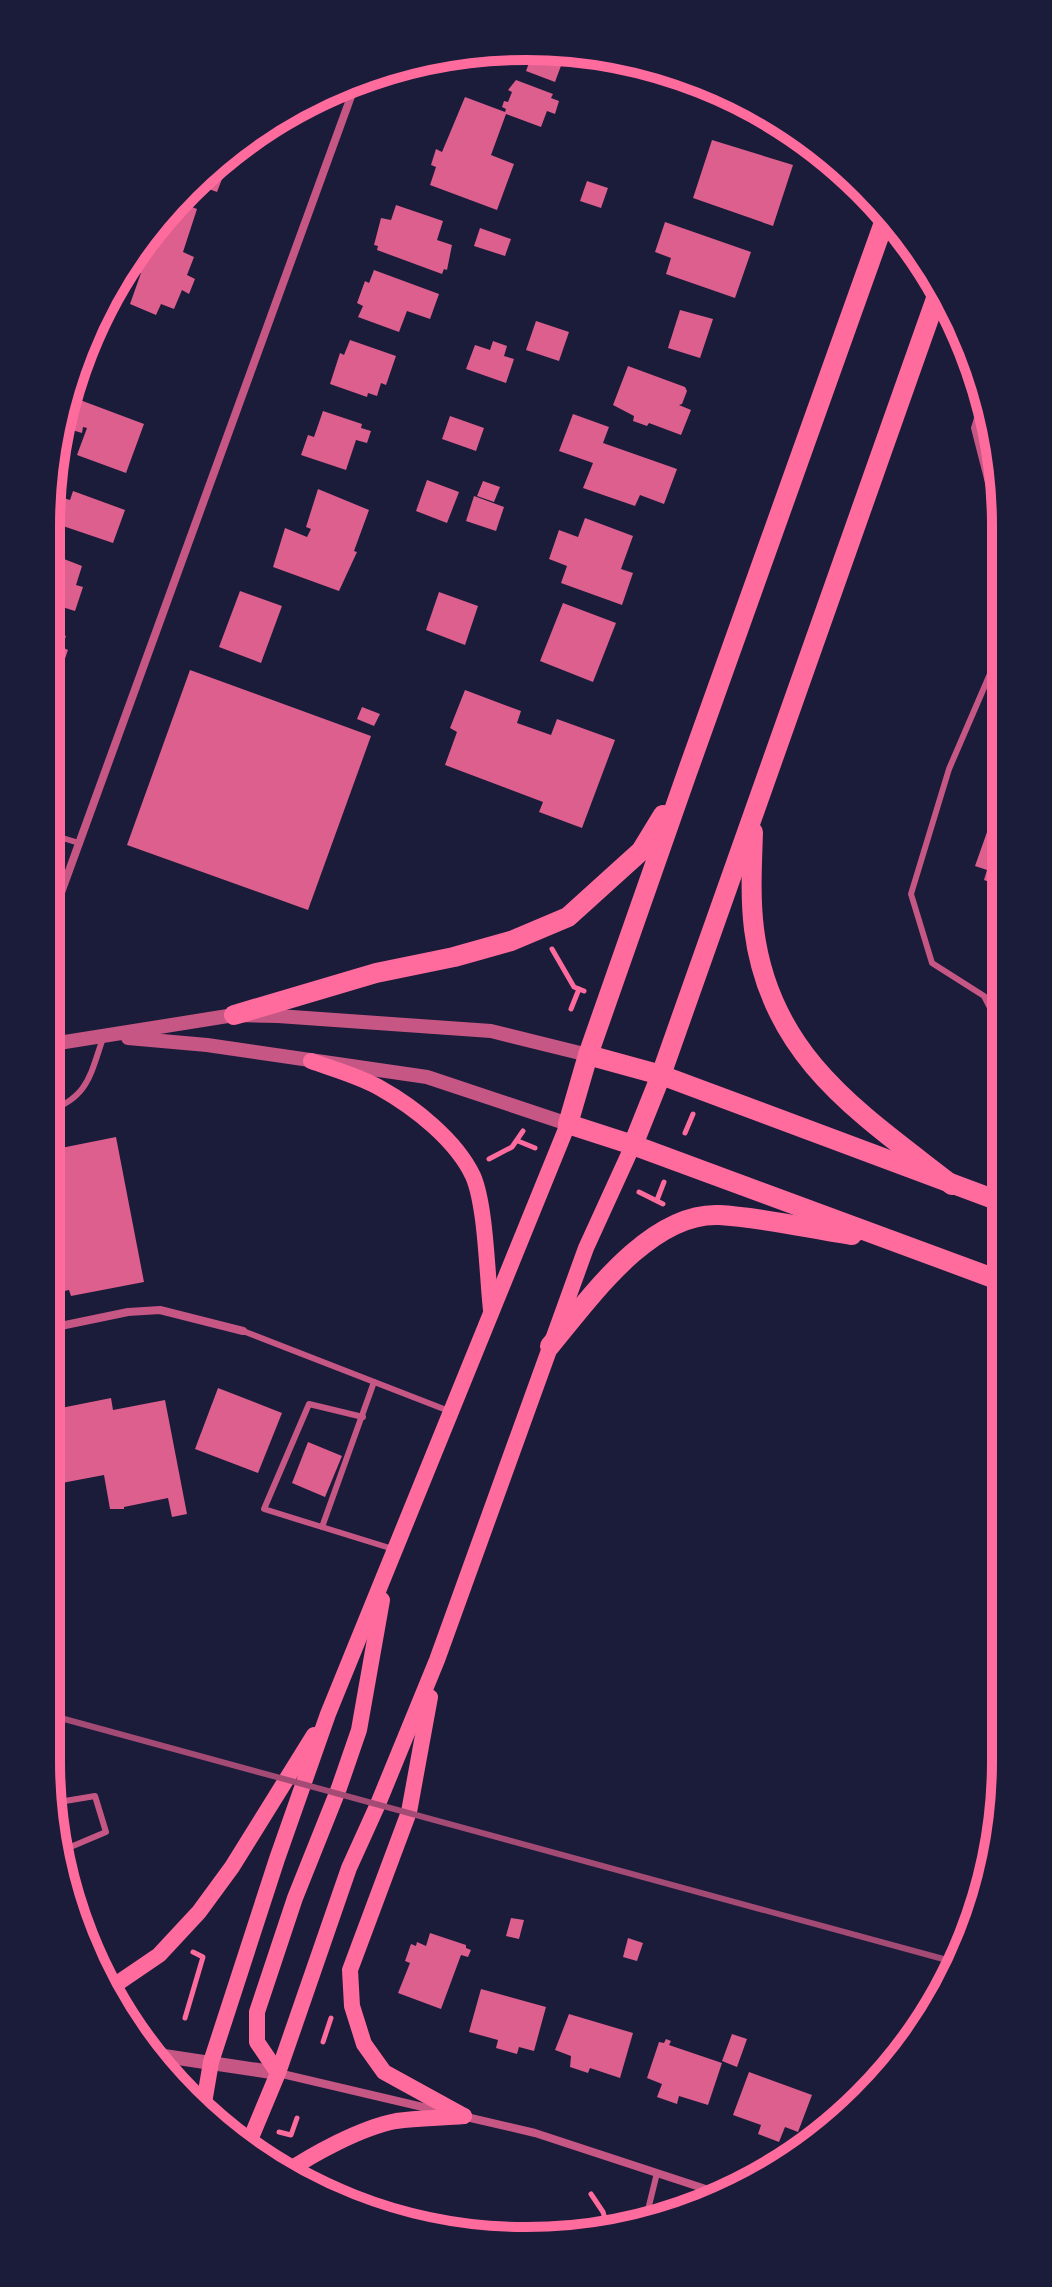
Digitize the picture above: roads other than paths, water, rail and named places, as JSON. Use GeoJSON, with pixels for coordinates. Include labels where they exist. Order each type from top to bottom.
{"type":"FeatureCollection","features":[{"type":"Feature","properties":{"kind":"main road"},"geometry":{"type":"LineString","coordinates":[[205,2099],[211,2062],[328,1714],[568,1124],[588,1055],[883,227]]}},
{"type":"Feature","properties":{"kind":"main road"},"geometry":{"type":"LineString","coordinates":[[251,2137],[278,2073],[349,1868],[437,1660],[586,1248],[661,1075],[935,302]]}},
{"type":"Feature","properties":{"kind":"main road"},"geometry":{"type":"LineString","coordinates":[[234,1015],[376,973],[511,941],[568,917],[641,851],[687,773]]}},
{"type":"Feature","properties":{"kind":"main road"},"geometry":{"type":"LineString","coordinates":[[754,815],[754,930],[760,958],[790,1035],[814,1070],[856,1110],[952,1185]]}},
{"type":"Feature","properties":{"kind":"main road"},"geometry":{"type":"LineString","coordinates":[[588,1055],[661,1075],[992,1199]]}},
{"type":"Feature","properties":{"kind":"main road"},"geometry":{"type":"LineString","coordinates":[[311,1061],[379,1088],[441,1135],[463,1159],[474,1178],[483,1224],[491,1314]]}},
{"type":"Feature","properties":{"kind":"main road"},"geometry":{"type":"LineString","coordinates":[[568,1124],[992,1277]]}},
{"type":"Feature","properties":{"kind":"main road"},"geometry":{"type":"LineString","coordinates":[[550,1346],[617,1269],[650,1240],[689,1220],[717,1215],[899,1242]]}},
{"type":"Feature","properties":{"kind":"main road"},"geometry":{"type":"LineString","coordinates":[[278,2073],[257,2042],[257,2012],[295,1898],[359,1730],[388,1569]]}},
{"type":"Feature","properties":{"kind":"main road"},"geometry":{"type":"LineString","coordinates":[[437,1660],[409,1812],[350,1970],[351,2002],[364,2044],[384,2072],[464,2116]]}},
{"type":"Feature","properties":{"kind":"main road"},"geometry":{"type":"LineString","coordinates":[[117,1984],[159,1955],[199,1912],[232,1867],[283,1781],[328,1714]]}},
{"type":"Feature","properties":{"kind":"main road"},"geometry":{"type":"LineString","coordinates":[[295,2166],[347,2139],[394,2122],[464,2116]]}},
{"type":"Feature","properties":{"kind":"street"},"geometry":{"type":"LineString","coordinates":[[60,895],[352,94]]}},
{"type":"Feature","properties":{"kind":"street"},"geometry":{"type":"LineString","coordinates":[[60,1043],[234,1015],[334,1018],[491,1031],[588,1055]]}},
{"type":"Feature","properties":{"kind":"street"},"geometry":{"type":"LineString","coordinates":[[104,1036],[207,1045],[427,1077],[568,1124]]}},
{"type":"Feature","properties":{"kind":"street"},"geometry":{"type":"LineString","coordinates":[[60,1326],[128,1312],[160,1310],[243,1331]]}},
{"type":"Feature","properties":{"kind":"street"},"geometry":{"type":"LineString","coordinates":[[166,2056],[278,2073],[535,2133],[709,2190]]}},
{"type":"Feature","properties":{"kind":"lane"},"geometry":{"type":"LineString","coordinates":[[978,415],[974,428],[991,493]]}},
{"type":"Feature","properties":{"kind":"lane"},"geometry":{"type":"LineString","coordinates":[[992,669],[949,769],[911,894],[932,963],[984,996],[992,1012]]}},
{"type":"Feature","properties":{"kind":"lane"},"geometry":{"type":"LineString","coordinates":[[60,837],[79,843]]}},
{"type":"Feature","properties":{"kind":"lane"},"geometry":{"type":"LineString","coordinates":[[60,1107],[83,1092],[104,1036]]}},
{"type":"Feature","properties":{"kind":"lane"},"geometry":{"type":"LineString","coordinates":[[243,1331],[452,1412]]}},
{"type":"Feature","properties":{"kind":"lane"},"geometry":{"type":"LineString","coordinates":[[322,1527],[374,1382]]}},
{"type":"Feature","properties":{"kind":"lane"},"geometry":{"type":"LineString","coordinates":[[363,1417],[309,1404],[264,1509],[395,1550]]}},
{"type":"Feature","properties":{"kind":"lane"},"geometry":{"type":"LineString","coordinates":[[62,1801],[95,1796],[106,1832],[68,1848]]}},
{"type":"Feature","properties":{"kind":"lane"},"geometry":{"type":"LineString","coordinates":[[648,2211],[657,2173]]}},
{"type":"Feature","properties":{"kind":"railway"},"geometry":{"type":"LineString","coordinates":[[60,1718],[947,1960]]}}]}
